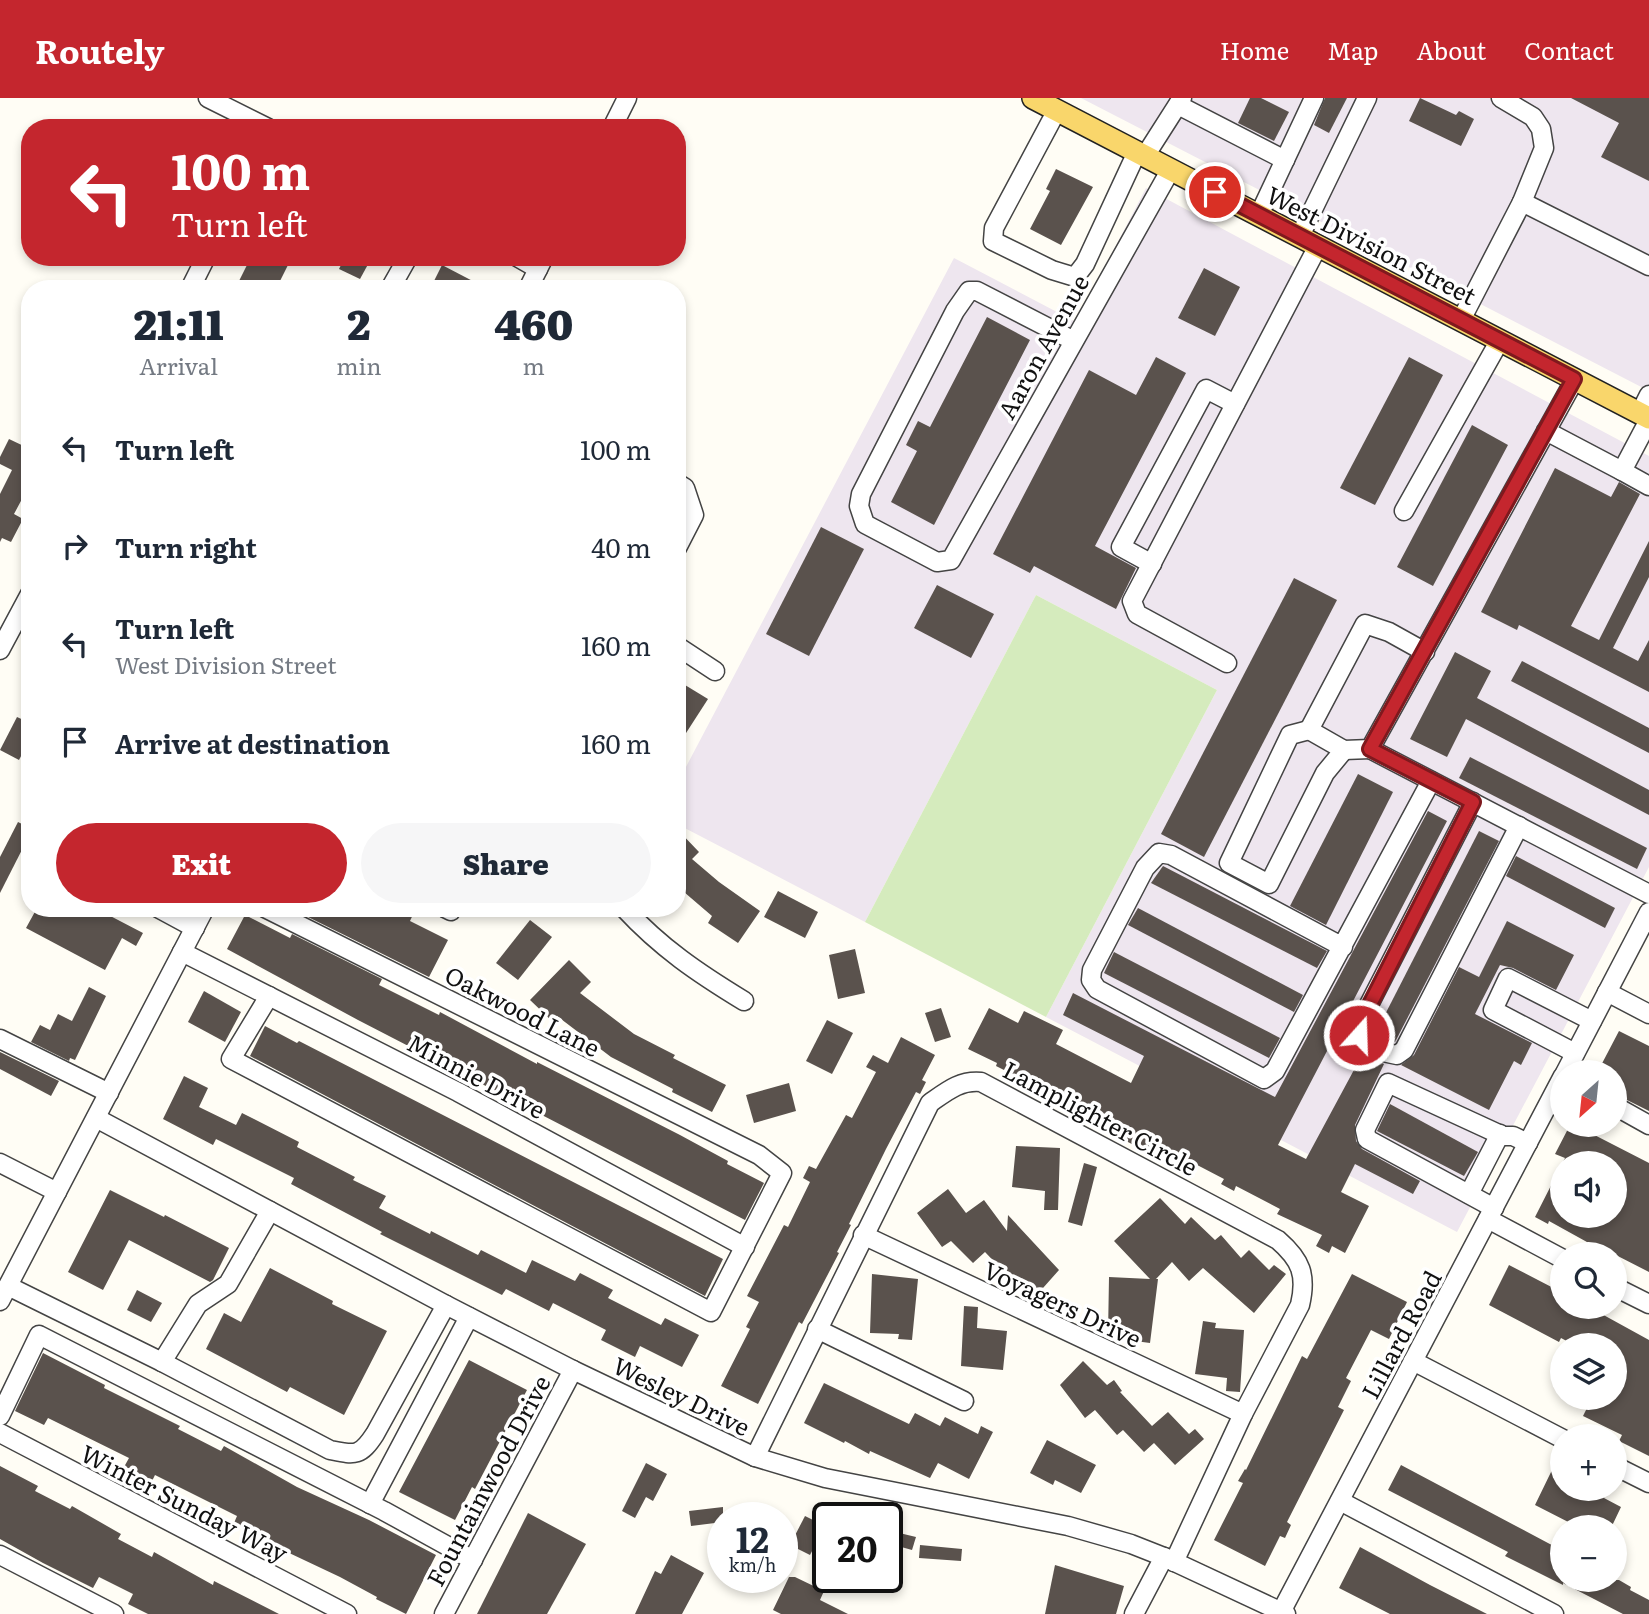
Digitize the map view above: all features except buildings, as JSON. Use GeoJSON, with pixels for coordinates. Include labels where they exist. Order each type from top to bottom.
{"type":"FeatureCollection","features":[{"type":"Feature","properties":{"kind":"main road","name":"West Division Street"},"geometry":{"type":"LineString","coordinates":[[1033,98],[1574,379],[1647,412]]}},
{"type":"Feature","properties":{"kind":"street"},"geometry":{"type":"LineString","coordinates":[[208,98],[250,119]]}},
{"type":"Feature","properties":{"kind":"street"},"geometry":{"type":"LineString","coordinates":[[616,119],[627,98]]}},
{"type":"Feature","properties":{"kind":"street"},"geometry":{"type":"LineString","coordinates":[[1259,215],[1314,98]]}},
{"type":"Feature","properties":{"kind":"street"},"geometry":{"type":"LineString","coordinates":[[1227,663],[1137,614],[1132,601],[1235,404],[1309,241],[1367,98]]}},
{"type":"Feature","properties":{"kind":"street"},"geometry":{"type":"LineString","coordinates":[[1461,320],[1522,202],[1544,148],[1541,129],[1533,117],[1501,98]]}},
{"type":"Feature","properties":{"kind":"street"},"geometry":{"type":"LineString","coordinates":[[1057,110],[994,228],[993,241],[1052,270],[1075,277],[1085,264],[1141,154],[1180,102],[1285,160]]}},
{"type":"Feature","properties":{"kind":"street","name":"Aaron Avenue"},"geometry":{"type":"LineString","coordinates":[[1074,341],[976,291],[969,291],[955,311],[861,494],[859,506],[865,524],[937,562],[951,560],[1171,169]]}},
{"type":"Feature","properties":{"kind":"street"},"geometry":{"type":"LineString","coordinates":[[1522,202],[1649,266]]}},
{"type":"Feature","properties":{"kind":"street"},"geometry":{"type":"LineString","coordinates":[[1404,511],[1500,340]]}},
{"type":"Feature","properties":{"kind":"street"},"geometry":{"type":"LineString","coordinates":[[1370,749],[1574,379]]}},
{"type":"Feature","properties":{"kind":"street"},"geometry":{"type":"LineString","coordinates":[[1152,564],[1121,548],[1206,389],[1235,404]]}},
{"type":"Feature","properties":{"kind":"street"},"geometry":{"type":"LineString","coordinates":[[1622,471],[1647,412]]}},
{"type":"Feature","properties":{"kind":"street"},"geometry":{"type":"LineString","coordinates":[[1546,431],[1649,486]]}},
{"type":"Feature","properties":{"kind":"street"},"geometry":{"type":"LineString","coordinates":[[686,491],[694,515],[686,531]]}},
{"type":"Feature","properties":{"kind":"street"},"geometry":{"type":"LineString","coordinates":[[0,650],[21,611]]}},
{"type":"Feature","properties":{"kind":"street"},"geometry":{"type":"LineString","coordinates":[[1344,750],[1325,773],[1269,884],[1229,863],[1290,736],[1309,730],[1364,624],[1389,632],[1425,652]]}},
{"type":"Feature","properties":{"kind":"street"},"geometry":{"type":"LineString","coordinates":[[686,652],[715,671]]}},
{"type":"Feature","properties":{"kind":"street"},"geometry":{"type":"LineString","coordinates":[[1309,730],[1344,750],[1370,749],[1649,894]]}},
{"type":"Feature","properties":{"kind":"street"},"geometry":{"type":"LineString","coordinates":[[1343,947],[1171,855],[1159,853],[1145,869],[1093,970],[1091,980],[1097,989],[1264,1079],[1275,1071],[1343,947],[1431,780]]}},
{"type":"Feature","properties":{"kind":"street"},"geometry":{"type":"LineString","coordinates":[[1473,802],[1359,1026],[1359,1035],[1364,1044],[1384,1053],[1397,1055],[1404,1050],[1519,826]]}},
{"type":"Feature","properties":{"kind":"street","name":"Lillard Road"},"geometry":{"type":"LineString","coordinates":[[1571,1060],[1649,912]]}},
{"type":"Feature","properties":{"kind":"street"},"geometry":{"type":"LineString","coordinates":[[175,917],[195,928]]}},
{"type":"Feature","properties":{"kind":"street"},"geometry":{"type":"LineString","coordinates":[[200,917],[4,1294],[162,1362],[330,1450],[349,1454],[365,1450],[446,1305]]}},
{"type":"Feature","properties":{"kind":"street","name":"Oakwood Lane"},"geometry":{"type":"LineString","coordinates":[[283,917],[759,1155],[782,1173],[745,1247]]}},
{"type":"Feature","properties":{"kind":"street"},"geometry":{"type":"LineString","coordinates":[[633,917],[687,965],[744,1002]]}},
{"type":"Feature","properties":{"kind":"street","name":"Minnie Drive"},"geometry":{"type":"LineString","coordinates":[[183,952],[458,1092],[745,1247]]}},
{"type":"Feature","properties":{"kind":"street"},"geometry":{"type":"LineString","coordinates":[[1575,1053],[1493,1010],[1508,978],[1592,1021]]}},
{"type":"Feature","properties":{"kind":"street"},"geometry":{"type":"LineString","coordinates":[[1607,992],[1649,1014]]}},
{"type":"Feature","properties":{"kind":"street"},"geometry":{"type":"LineString","coordinates":[[270,996],[231,1059],[711,1312],[745,1247]]}},
{"type":"Feature","properties":{"kind":"street"},"geometry":{"type":"LineString","coordinates":[[0,1039],[109,1093]]}},
{"type":"Feature","properties":{"kind":"street","name":"Lamplighter Circle"},"geometry":{"type":"LineString","coordinates":[[755,1457],[930,1103],[958,1084],[981,1082],[1278,1240],[1291,1251],[1300,1267],[1304,1288],[1300,1305],[1169,1559],[1134,1614]]}},
{"type":"Feature","properties":{"kind":"street"},"geometry":{"type":"LineString","coordinates":[[1528,1143],[1513,1136],[1500,1135],[1388,1083],[1365,1129],[1365,1136],[1469,1194],[1491,1214],[1550,1251]]}},
{"type":"Feature","properties":{"kind":"street","name":"Lillard Road"},"geometry":{"type":"LineString","coordinates":[[1283,1613],[1550,1101]]}},
{"type":"Feature","properties":{"kind":"street"},"geometry":{"type":"LineString","coordinates":[[1628,1113],[1649,1125]]}},
{"type":"Feature","properties":{"kind":"street","name":"Wesley Drive"},"geometry":{"type":"LineString","coordinates":[[96,1118],[469,1317],[755,1457],[825,1478],[1068,1526],[1131,1544],[1283,1613]]}},
{"type":"Feature","properties":{"kind":"street"},"geometry":{"type":"LineString","coordinates":[[1469,1194],[1500,1135]]}},
{"type":"Feature","properties":{"kind":"street"},"geometry":{"type":"LineString","coordinates":[[0,1163],[57,1192]]}},
{"type":"Feature","properties":{"kind":"street"},"geometry":{"type":"LineString","coordinates":[[162,1362],[198,1304],[228,1284],[270,1210]]}},
{"type":"Feature","properties":{"kind":"street","name":"Voyagers Drive"},"geometry":{"type":"LineString","coordinates":[[863,1235],[1243,1414]]}},
{"type":"Feature","properties":{"kind":"street"},"geometry":{"type":"LineString","coordinates":[[1627,1293],[1649,1304]]}},
{"type":"Feature","properties":{"kind":"street"},"geometry":{"type":"LineString","coordinates":[[370,1504],[469,1317]]}},
{"type":"Feature","properties":{"kind":"street"},"geometry":{"type":"LineString","coordinates":[[817,1329],[964,1401]]}},
{"type":"Feature","properties":{"kind":"street"},"geometry":{"type":"LineString","coordinates":[[0,1416],[39,1335],[370,1504],[473,1560]]}},
{"type":"Feature","properties":{"kind":"street"},"geometry":{"type":"LineString","coordinates":[[1413,1361],[1550,1431]]}},
{"type":"Feature","properties":{"kind":"street","name":"Fountainwood Drive"},"geometry":{"type":"LineString","coordinates":[[450,1612],[473,1560],[573,1370]]}},
{"type":"Feature","properties":{"kind":"street","name":"Winter Sunday Way"},"geometry":{"type":"LineString","coordinates":[[0,1433],[347,1614]]}},
{"type":"Feature","properties":{"kind":"street"},"geometry":{"type":"LineString","coordinates":[[1627,1472],[1649,1483]]}},
{"type":"Feature","properties":{"kind":"street"},"geometry":{"type":"LineString","coordinates":[[1340,1501],[1554,1614]]}},
{"type":"Feature","properties":{"kind":"street"},"geometry":{"type":"LineString","coordinates":[[0,1555],[114,1614]]}},
{"type":"Feature","properties":{"kind":"shaded area"},"geometry":{"type":"Polygon","coordinates":[[[1081,98],[1649,98],[1649,391],[1081,98]]]}},
{"type":"Feature","properties":{"kind":"shaded area"},"geometry":{"type":"Polygon","coordinates":[[[1146,188],[1649,456],[1649,867],[1457,1232],[1046,1017],[1217,690],[1036,595],[865,922],[686,829],[686,767],[954,258],[1076,322],[1146,188]]]}},
{"type":"Feature","properties":{"kind":"green space"},"geometry":{"type":"Polygon","coordinates":[[[1036,595],[1217,690],[1046,1017],[865,922],[1036,595]]]}},
{"type":"Feature","properties":{"kind":"route"},"geometry":{"type":"LineString","coordinates":[[1215,192],[1574,379],[1370,749],[1473,802],[1359,1026],[1359,1035]]}}]}
